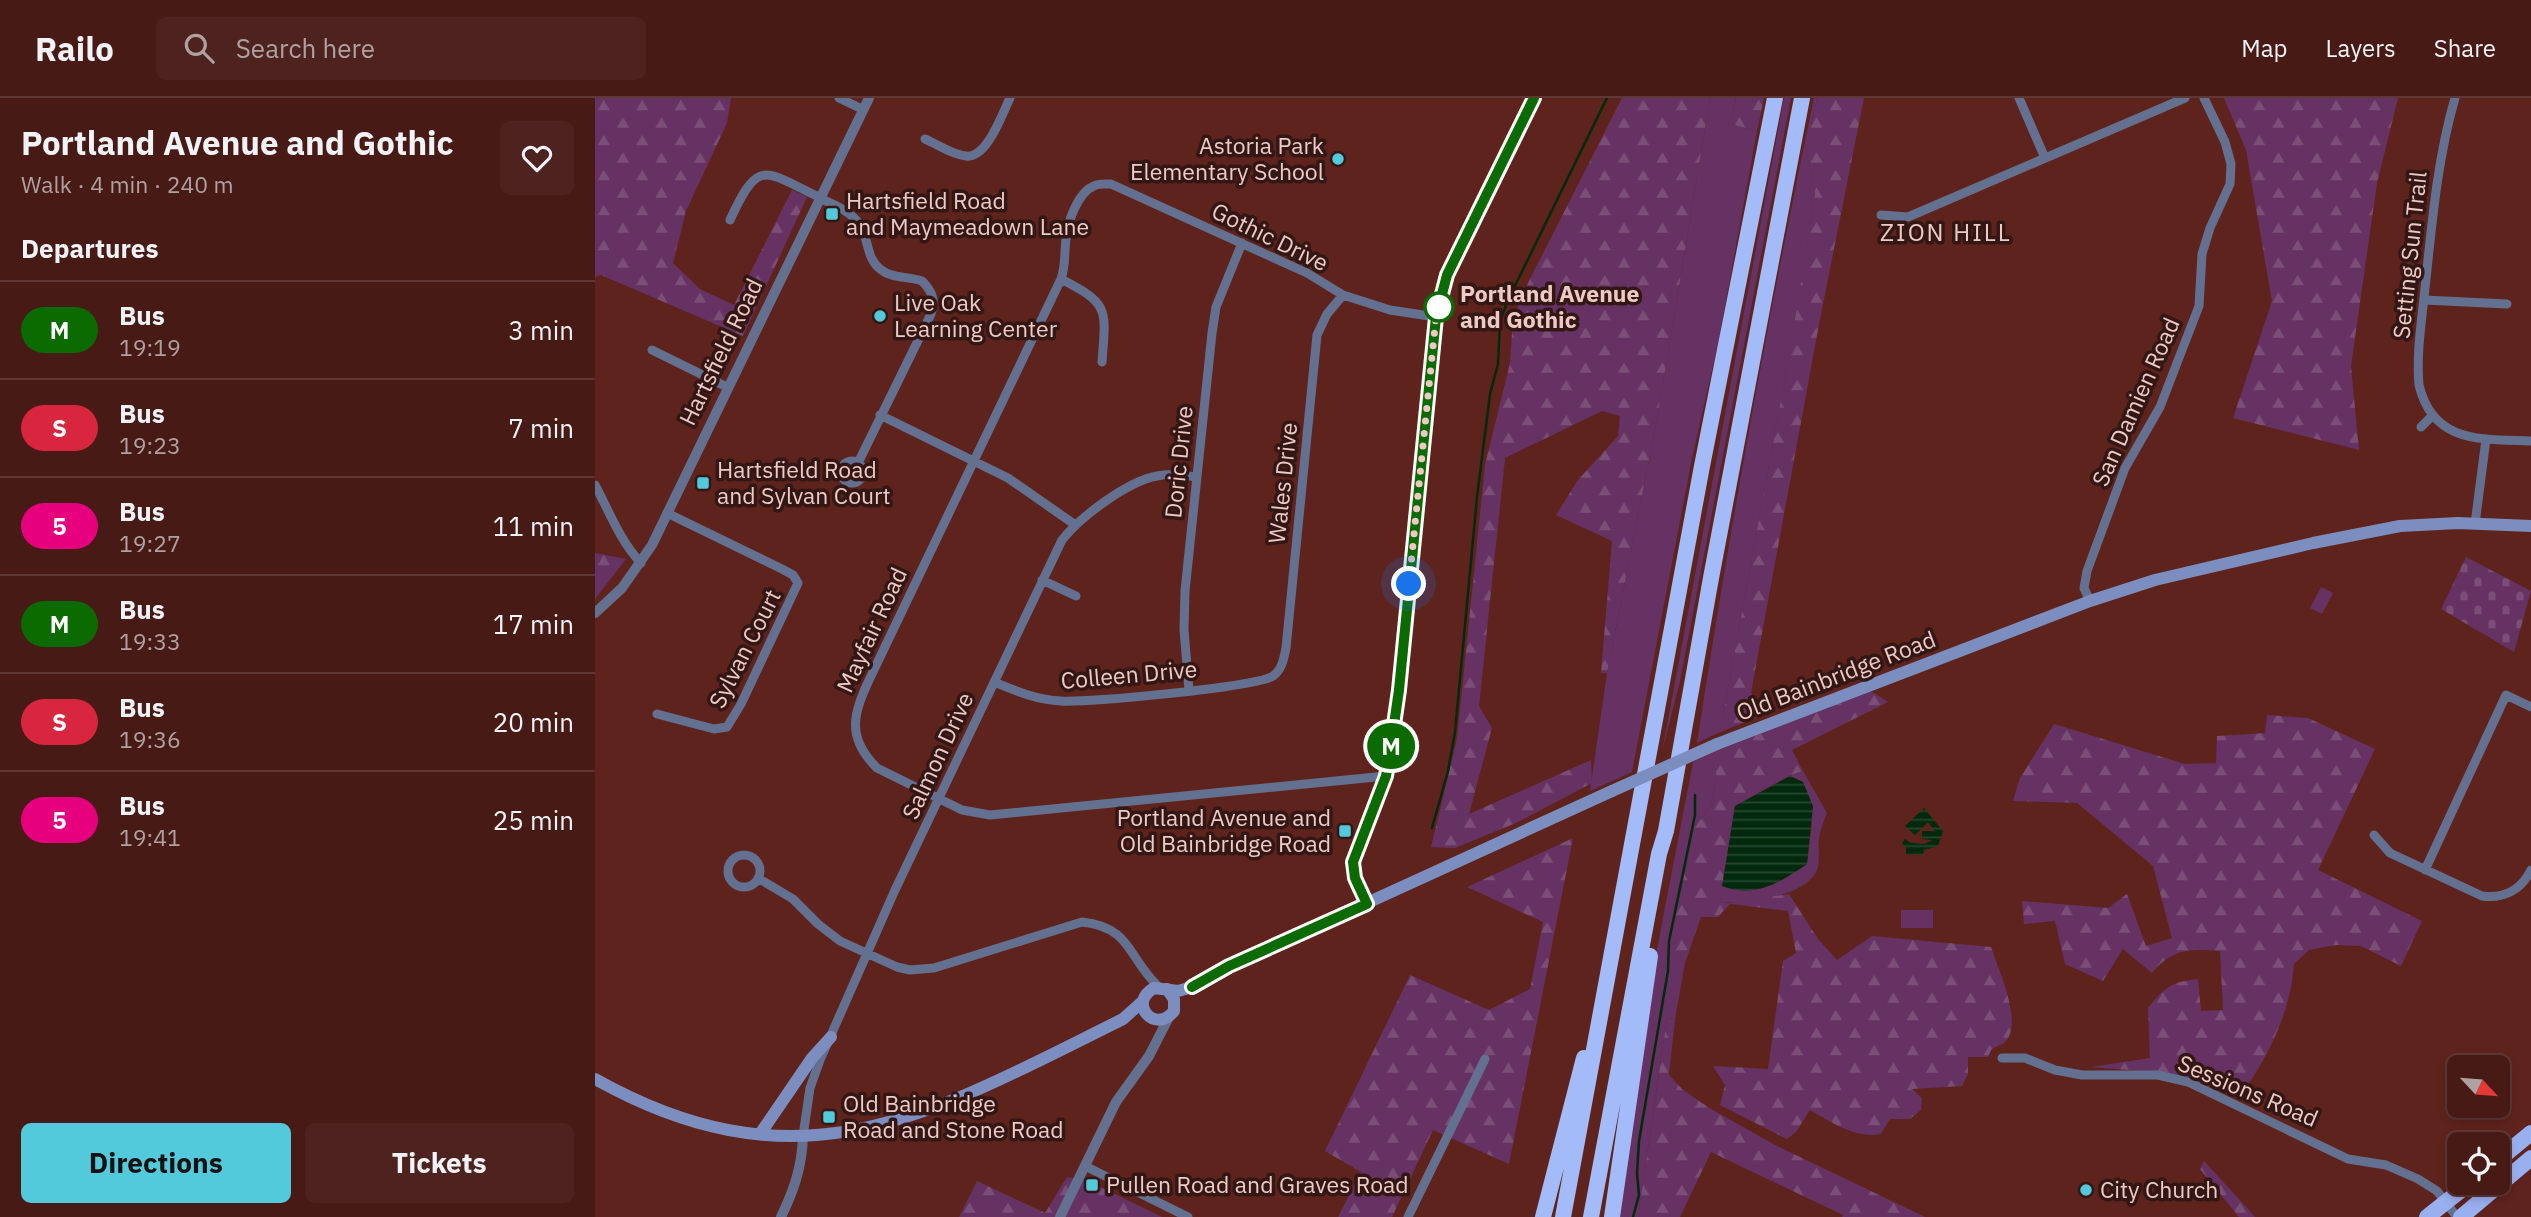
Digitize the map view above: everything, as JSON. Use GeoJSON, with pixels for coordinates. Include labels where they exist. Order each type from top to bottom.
{"type":"FeatureCollection","features":[{"type":"Feature","properties":{"kind":"highway"},"geometry":{"type":"LineString","coordinates":[[1563,1217],[1702,466],[1775,98]]}},
{"type":"Feature","properties":{"kind":"highway"},"geometry":{"type":"LineString","coordinates":[[1591,1217],[1803,98]]}},
{"type":"Feature","properties":{"kind":"highway"},"geometry":{"type":"LineString","coordinates":[[1612,1217],[1668,856],[1666,831]]}},
{"type":"Feature","properties":{"kind":"highway"},"geometry":{"type":"LineString","coordinates":[[1543,1217],[1582,1063],[1600,1020]]}},
{"type":"Feature","properties":{"kind":"highway"},"geometry":{"type":"LineString","coordinates":[[2510,1150],[2531,1133]]}},
{"type":"Feature","properties":{"kind":"highway"},"geometry":{"type":"LineString","coordinates":[[2459,1217],[2531,1158]]}},
{"type":"Feature","properties":{"kind":"highway"},"geometry":{"type":"LineString","coordinates":[[2427,1217],[2455,1195]]}},
{"type":"Feature","properties":{"kind":"main road","name":"Old Bainbridge Road"},"geometry":{"type":"LineString","coordinates":[[1175,1003],[1192,987],[1229,966],[1717,744],[2090,601],[2195,570],[2378,529],[2423,523],[2531,526]]}},
{"type":"Feature","properties":{"kind":"main road","name":"Old Bainbridge Road"},"geometry":{"type":"LineString","coordinates":[[1163,988],[1178,990],[1192,987]]}},
{"type":"Feature","properties":{"kind":"main road"},"geometry":{"type":"LineString","coordinates":[[595,1079],[673,1117],[725,1130],[820,1136],[864,1130],[919,1114],[987,1086],[1123,1019],[1154,988],[1163,988],[1173,995],[1174,1011],[1168,1017],[1161,1020],[1150,1017],[1123,1019]]}},
{"type":"Feature","properties":{"kind":"main road"},"geometry":{"type":"LineString","coordinates":[[1144,998],[1143,1009],[1150,1017]]}},
{"type":"Feature","properties":{"kind":"main road"},"geometry":{"type":"LineString","coordinates":[[760,1134],[812,1058],[831,1037]]}},
{"type":"Feature","properties":{"kind":"street"},"geometry":{"type":"LineString","coordinates":[[839,98],[862,109]]}},
{"type":"Feature","properties":{"kind":"street","name":"Hartsfield Road"},"geometry":{"type":"LineString","coordinates":[[595,613],[622,588],[641,563],[869,98]]}},
{"type":"Feature","properties":{"kind":"street"},"geometry":{"type":"LineString","coordinates":[[925,139],[962,156],[978,154],[992,135],[1010,98]]}},
{"type":"Feature","properties":{"kind":"street"},"geometry":{"type":"LineString","coordinates":[[1367,904],[1355,878],[1353,862],[1386,776],[1399,690],[1436,317],[1447,275],[1534,98]]}},
{"type":"Feature","properties":{"kind":"street"},"geometry":{"type":"LineString","coordinates":[[2019,98],[2045,158]]}},
{"type":"Feature","properties":{"kind":"street"},"geometry":{"type":"LineString","coordinates":[[1881,215],[1907,217],[2185,98]]}},
{"type":"Feature","properties":{"kind":"street","name":"San Damien Road"},"geometry":{"type":"LineString","coordinates":[[2090,601],[2084,588],[2087,571],[2125,468],[2160,407],[2199,306],[2202,254],[2210,228],[2230,184],[2231,164],[2225,142],[2204,98]]}},
{"type":"Feature","properties":{"kind":"street","name":"Setting Sun Trail"},"geometry":{"type":"LineString","coordinates":[[2433,415],[2422,395],[2418,374],[2440,159],[2455,98]]}},
{"type":"Feature","properties":{"kind":"street"},"geometry":{"type":"LineString","coordinates":[[730,220],[749,183],[758,176],[774,176],[853,217],[864,233],[873,262],[879,269],[895,277],[922,281],[933,295],[931,313],[857,463]]}},
{"type":"Feature","properties":{"kind":"street","name":"Gothic Drive"},"geometry":{"type":"LineString","coordinates":[[1090,187],[1096,184],[1111,184],[1307,273],[1343,295],[1390,310],[1436,317]]}},
{"type":"Feature","properties":{"kind":"street","name":"Mayfair Road"},"geometry":{"type":"LineString","coordinates":[[1090,187],[1081,198],[1068,228],[1061,279],[870,678],[855,716],[857,740],[867,759],[877,768],[974,813],[1003,814],[1386,776]]}},
{"type":"Feature","properties":{"kind":"street","name":"Doric Drive"},"geometry":{"type":"LineString","coordinates":[[1189,690],[1184,630],[1185,591],[1216,307],[1242,243]]}},
{"type":"Feature","properties":{"kind":"street"},"geometry":{"type":"LineString","coordinates":[[1061,279],[1086,292],[1100,304],[1105,324],[1102,362]]}},
{"type":"Feature","properties":{"kind":"street","name":"Wales Drive"},"geometry":{"type":"LineString","coordinates":[[1270,678],[1280,668],[1286,648],[1317,335],[1327,314],[1343,295]]}},
{"type":"Feature","properties":{"kind":"street"},"geometry":{"type":"LineString","coordinates":[[2424,300],[2507,304]]}},
{"type":"Feature","properties":{"kind":"street"},"geometry":{"type":"LineString","coordinates":[[652,351],[727,387]]}},
{"type":"Feature","properties":{"kind":"street"},"geometry":{"type":"LineString","coordinates":[[880,415],[1008,478],[1074,524]]}},
{"type":"Feature","properties":{"kind":"street"},"geometry":{"type":"LineString","coordinates":[[2421,427],[2433,415],[2461,435],[2531,441]]}},
{"type":"Feature","properties":{"kind":"street"},"geometry":{"type":"LineString","coordinates":[[2475,524],[2486,439]]}},
{"type":"Feature","properties":{"kind":"street","name":"Salmon Drive"},"geometry":{"type":"LineString","coordinates":[[803,1136],[810,1088],[867,954],[1062,540],[1074,524],[1093,510],[1149,478],[1169,474],[1196,477]]}},
{"type":"Feature","properties":{"kind":"street"},"geometry":{"type":"LineString","coordinates":[[595,485],[631,553],[641,563]]}},
{"type":"Feature","properties":{"kind":"street","name":"Sylvan Court"},"geometry":{"type":"LineString","coordinates":[[657,714],[714,729],[727,727],[741,704],[798,583],[793,575],[782,569],[667,513]]}},
{"type":"Feature","properties":{"kind":"street"},"geometry":{"type":"LineString","coordinates":[[1042,580],[1076,596]]}},
{"type":"Feature","properties":{"kind":"street","name":"Colleen Drive"},"geometry":{"type":"LineString","coordinates":[[994,682],[1025,695],[1059,701],[1189,690],[1270,678]]}},
{"type":"Feature","properties":{"kind":"street"},"geometry":{"type":"LineString","coordinates":[[2425,870],[2506,695],[2531,707]]}},
{"type":"Feature","properties":{"kind":"street"},"geometry":{"type":"LineString","coordinates":[[2374,835],[2390,853],[2475,894],[2491,897],[2515,890],[2531,870]]}},
{"type":"Feature","properties":{"kind":"street"},"geometry":{"type":"LineString","coordinates":[[758,878],[793,899],[828,933],[897,967],[910,970],[934,968],[1082,922],[1100,925],[1119,935],[1143,971],[1163,988]]}},
{"type":"Feature","properties":{"kind":"street"},"geometry":{"type":"LineString","coordinates":[[1143,971],[1144,998]]}},
{"type":"Feature","properties":{"kind":"street"},"geometry":{"type":"LineString","coordinates":[[1150,1017],[1157,1035],[1155,1045]]}},
{"type":"Feature","properties":{"kind":"street"},"geometry":{"type":"LineString","coordinates":[[1060,1217],[1123,1090],[1155,1045],[1168,1017]]}},
{"type":"Feature","properties":{"kind":"street","name":"Sessions Road"},"geometry":{"type":"LineString","coordinates":[[2002,1058],[2025,1058],[2056,1070],[2082,1074],[2158,1075],[2188,1082],[2322,1144],[2348,1159],[2376,1162],[2396,1168],[2431,1186],[2459,1217]]}},
{"type":"Feature","properties":{"kind":"street"},"geometry":{"type":"LineString","coordinates":[[1408,1217],[1485,1059]]}},
{"type":"Feature","properties":{"kind":"street"},"geometry":{"type":"LineString","coordinates":[[781,1217],[803,1160],[803,1136]]}},
{"type":"Feature","properties":{"kind":"street"},"geometry":{"type":"LineString","coordinates":[[1085,1166],[1188,1217]]}},
{"type":"Feature","properties":{"kind":"green space"},"geometry":{"type":"Polygon","coordinates":[[[595,98],[731,98],[727,123],[686,211],[673,263],[700,289],[734,305],[792,190],[807,197],[743,336],[601,275],[595,277],[595,98]]]}},
{"type":"Feature","properties":{"kind":"green space"},"geometry":{"type":"Polygon","coordinates":[[[1622,98],[1710,98],[1657,420],[1607,673],[1601,673],[1612,541],[1556,515],[1578,480],[1618,436],[1620,416],[1602,411],[1505,458],[1479,706],[1492,728],[1469,814],[1591,760],[1592,783],[1516,823],[1455,848],[1431,847],[1457,739],[1485,465],[1510,363],[1513,318],[1622,98]]]}},
{"type":"Feature","properties":{"kind":"green space"},"geometry":{"type":"Polygon","coordinates":[[[1710,98],[1736,98],[1731,124],[1757,131],[1718,344],[1692,458],[1632,772],[1590,791],[1607,673],[1657,420],[1710,98]]]}},
{"type":"Feature","properties":{"kind":"green space"},"geometry":{"type":"Polygon","coordinates":[[[1736,98],[1764,98],[1757,131],[1731,124],[1736,98]]]}},
{"type":"Feature","properties":{"kind":"green space"},"geometry":{"type":"Polygon","coordinates":[[[1784,98],[1791,98],[1680,681],[1662,752],[1784,98]]]}},
{"type":"Feature","properties":{"kind":"green space"},"geometry":{"type":"Polygon","coordinates":[[[1814,98],[1817,98],[1806,148],[1815,193],[1794,330],[1720,732],[1697,743],[1751,420],[1814,98]]]}},
{"type":"Feature","properties":{"kind":"green space"},"geometry":{"type":"Polygon","coordinates":[[[1817,98],[1864,98],[1751,693],[1766,714],[1720,732],[1791,345],[1815,193],[1806,148],[1817,98]]]}},
{"type":"Feature","properties":{"kind":"green space"},"geometry":{"type":"Polygon","coordinates":[[[2224,98],[2398,98],[2377,183],[2351,366],[2359,450],[2233,418],[2272,301],[2246,150],[2224,98]]]}},
{"type":"Feature","properties":{"kind":"green space"},"geometry":{"type":"Polygon","coordinates":[[[595,553],[626,559],[595,599],[595,553]]]}},
{"type":"Feature","properties":{"kind":"green space"},"geometry":{"type":"Polygon","coordinates":[[[2466,557],[2531,591],[2514,652],[2441,609],[2466,557]]]}},
{"type":"Feature","properties":{"kind":"green space"},"geometry":{"type":"Polygon","coordinates":[[[2321,587],[2333,593],[2322,614],[2310,608],[2321,587]]]}},
{"type":"Feature","properties":{"kind":"green space"},"geometry":{"type":"Polygon","coordinates":[[[1871,691],[1888,702],[1792,750],[1803,771],[1735,806],[1720,902],[1730,903],[1789,894],[1818,939],[1837,960],[1872,936],[1991,947],[2011,1009],[2010,1033],[2005,1042],[1991,1050],[1988,1057],[1968,1057],[1968,1074],[1962,1086],[1912,1089],[1922,1098],[1921,1110],[1910,1119],[1890,1119],[1881,1134],[1853,1132],[1810,1110],[1796,1132],[1787,1139],[1720,1105],[1725,1085],[1713,1066],[1768,1069],[1783,961],[1796,953],[1788,911],[1730,904],[1718,917],[1701,917],[1685,963],[1668,952],[1694,828],[1711,806],[1716,779],[1716,751],[1871,691]]]}},
{"type":"Feature","properties":{"kind":"green space"},"geometry":{"type":"Polygon","coordinates":[[[2267,715],[2308,718],[2375,749],[2318,870],[2422,921],[2401,966],[2361,946],[2336,945],[2309,950],[2294,964],[2283,1016],[2269,1050],[2240,1096],[2169,1073],[2091,1067],[2150,1058],[2148,1008],[2164,990],[2175,984],[2198,979],[2201,1011],[2223,1010],[2220,951],[2183,952],[2167,959],[2152,973],[2123,949],[2103,981],[2065,964],[2055,921],[2024,924],[2022,901],[2108,908],[2127,894],[2146,946],[2172,938],[2153,866],[2077,803],[2013,801],[2020,778],[2054,724],[2185,764],[2216,763],[2217,736],[2265,733],[2267,715]]]}},
{"type":"Feature","properties":{"kind":"green space"},"geometry":{"type":"Polygon","coordinates":[[[1716,751],[1716,779],[1711,806],[1694,828],[1668,951],[1685,963],[1675,1019],[1667,1018],[1638,1217],[1616,1217],[1644,1017],[1693,762],[1716,751]]]}},
{"type":"Feature","properties":{"kind":"green space"},"geometry":{"type":"Polygon","coordinates":[[[1803,771],[1827,813],[1819,842],[1818,867],[1813,877],[1791,892],[1776,897],[1745,902],[1720,902],[1722,886],[1746,891],[1767,887],[1807,864],[1812,823],[1803,782],[1790,776],[1803,771]]]}},
{"type":"Feature","properties":{"kind":"green space"},"geometry":{"type":"Polygon","coordinates":[[[1573,838],[1509,1164],[1433,1130],[1392,1217],[1338,1217],[1361,1172],[1325,1151],[1410,975],[1489,1010],[1530,989],[1543,922],[1467,887],[1573,838]]]}},
{"type":"Feature","properties":{"kind":"green space"},"geometry":{"type":"Polygon","coordinates":[[[1901,910],[1933,910],[1933,928],[1901,928],[1901,910]]]}},
{"type":"Feature","properties":{"kind":"green space"},"geometry":{"type":"Polygon","coordinates":[[[1667,1018],[1675,1019],[1669,1075],[1683,1090],[1775,1145],[1925,1217],[1842,1217],[1843,1215],[1711,1152],[1680,1217],[1638,1217],[1667,1018]]]}},
{"type":"Feature","properties":{"kind":"green space"},"geometry":{"type":"Polygon","coordinates":[[[2204,1161],[2255,1217],[2239,1217],[2200,1169],[2204,1161]]]}},
{"type":"Feature","properties":{"kind":"green space"},"geometry":{"type":"Polygon","coordinates":[[[1067,1177],[1088,1181],[1162,1217],[959,1217],[977,1181],[1045,1213],[1067,1177]]]}},
{"type":"Feature","properties":{"kind":"shaded area"},"geometry":{"type":"Polygon","coordinates":[[[1790,776],[1803,782],[1813,806],[1807,864],[1767,887],[1746,891],[1722,886],[1735,806],[1790,776]]]}},
{"type":"Feature","properties":{"kind":"shaded area"},"geometry":{"type":"Polygon","coordinates":[[[1924,808],[1943,831],[1938,846],[1924,850],[1923,855],[1906,854],[1902,843],[1905,839],[1911,843],[1925,844],[1932,840],[1922,839],[1922,831],[1934,831],[1928,822],[1915,835],[1905,826],[1924,808]]]}},
{"type":"Feature","properties":{"kind":"waterway"},"geometry":{"type":"LineString","coordinates":[[1432,828],[1448,771],[1455,732],[1477,497],[1490,394],[1498,364],[1500,321],[1607,98]]}},
{"type":"Feature","properties":{"kind":"waterway"},"geometry":{"type":"LineString","coordinates":[[1633,1217],[1639,1195],[1639,1141],[1668,971],[1669,941],[1695,815],[1695,795]]}},
{"type":"Feature","properties":{"kind":"bus line","name":"M"},"geometry":{"type":"LineString","coordinates":[[1192,987],[1229,966],[1367,904],[1355,878],[1353,862],[1386,776],[1389,759],[1399,690],[1436,317],[1447,275],[1534,98]]}},
{"type":"Feature","properties":{"kind":"place","name":"Astoria Park Elementary School"},"geometry":{"type":"Point","coordinates":[1338,159]}},
{"type":"Feature","properties":{"kind":"place","name":"Hartsfield Road and Maymeadown Lane"},"geometry":{"type":"Point","coordinates":[832,214]}},
{"type":"Feature","properties":{"kind":"place","name":"Portland Avenue and Gothic"},"geometry":{"type":"Point","coordinates":[1439,307]}},
{"type":"Feature","properties":{"kind":"place","name":"Live Oak Learning Center"},"geometry":{"type":"Point","coordinates":[880,316]}},
{"type":"Feature","properties":{"kind":"place","name":"Hartsfield Road and Sylvan Court"},"geometry":{"type":"Point","coordinates":[703,483]}},
{"type":"Feature","properties":{"kind":"place","name":"Portland Avenue and Old Bainbridge Road"},"geometry":{"type":"Point","coordinates":[1345,831]}},
{"type":"Feature","properties":{"kind":"place","name":"Old Bainbridge Road and Stone Road"},"geometry":{"type":"Point","coordinates":[829,1117]}},
{"type":"Feature","properties":{"kind":"place","name":"Pullen Road and Graves Road"},"geometry":{"type":"Point","coordinates":[1092,1185]}},
{"type":"Feature","properties":{"kind":"place","name":"City Church"},"geometry":{"type":"Point","coordinates":[2086,1190]}},
{"type":"Feature","properties":{"kind":"district","name":"ZION HILL"},"geometry":{"type":"Point","coordinates":[1946,233]}},
{"type":"Feature","properties":{"kind":"route"},"geometry":{"type":"LineString","coordinates":[[1409,584],[1436,317],[1440,301],[1439,307]]}}]}
